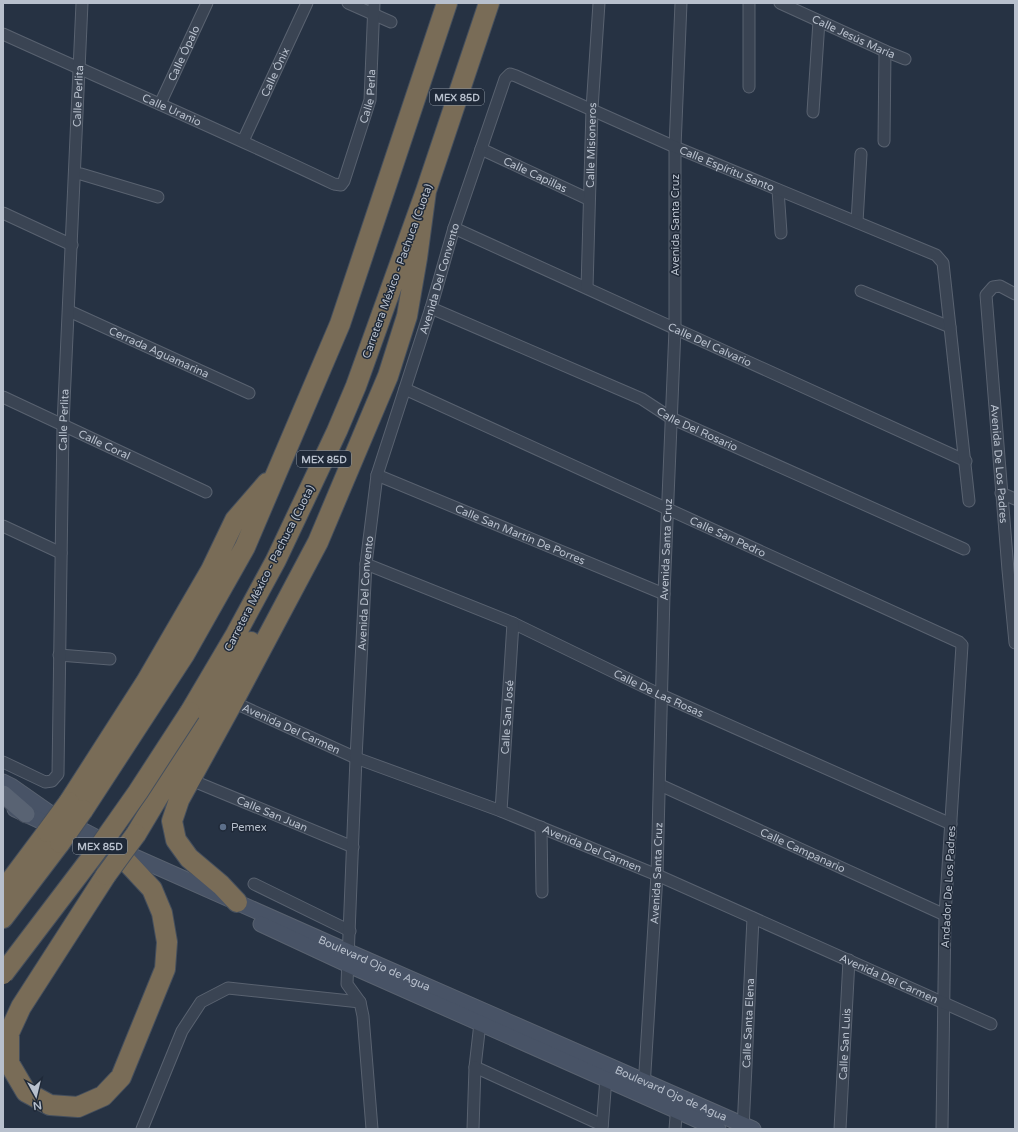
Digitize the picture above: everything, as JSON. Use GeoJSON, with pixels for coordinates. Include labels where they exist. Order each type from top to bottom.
{"type":"FeatureCollection","features":[{"type":"Feature","properties":{"kind":"highway","name":"MEX 85D"},"geometry":{"type":"LineString","coordinates":[[3,918],[76,806],[184,655],[245,547],[280,468],[340,324],[447,3]]}},
{"type":"Feature","properties":{"kind":"highway","name":"Carretera México - Pachuca (Cuota)"},"geometry":{"type":"LineString","coordinates":[[3,974],[95,853],[138,792],[190,712],[236,634],[276,560],[337,431],[356,386],[426,191],[489,3]]}},
{"type":"Feature","properties":{"kind":"highway"},"geometry":{"type":"LineString","coordinates":[[237,902],[221,885],[189,858],[176,840],[172,821],[179,800],[318,542],[388,376],[407,316],[426,191]]}},
{"type":"Feature","properties":{"kind":"highway"},"geometry":{"type":"LineString","coordinates":[[125,860],[152,889],[162,914],[167,942],[165,969],[121,1077],[103,1096],[78,1107],[50,1105],[26,1092],[9,1063],[9,1033],[21,1007],[106,875],[136,834],[290,576],[318,542]]}},
{"type":"Feature","properties":{"kind":"highway"},"geometry":{"type":"LineString","coordinates":[[3,891],[54,838]]}},
{"type":"Feature","properties":{"kind":"main road","name":"Boulevard Ojo de Agua"},"geometry":{"type":"LineString","coordinates":[[3,782],[51,814],[128,854],[237,902],[480,1023],[606,1078],[644,1088]]}},
{"type":"Feature","properties":{"kind":"main road"},"geometry":{"type":"LineString","coordinates":[[3,794],[26,814]]}},
{"type":"Feature","properties":{"kind":"main road","name":"Boulevard Ojo de Agua"},"geometry":{"type":"LineString","coordinates":[[3,804],[125,860],[644,1088],[677,1102],[746,1127]]}},
{"type":"Feature","properties":{"kind":"main road","name":"Boulevard Ojo de Agua"},"geometry":{"type":"LineString","coordinates":[[677,1102],[718,1129]]}},
{"type":"Feature","properties":{"kind":"street","name":"Calle Perlita"},"geometry":{"type":"LineString","coordinates":[[3,762],[45,782],[52,781],[58,774],[63,425],[82,3]]}},
{"type":"Feature","properties":{"kind":"street","name":"Calle Ópalo"},"geometry":{"type":"LineString","coordinates":[[160,104],[207,3]]}},
{"type":"Feature","properties":{"kind":"street","name":"Calle Ónix"},"geometry":{"type":"LineString","coordinates":[[243,141],[307,3]]}},
{"type":"Feature","properties":{"kind":"street"},"geometry":{"type":"LineString","coordinates":[[348,3],[373,8],[391,22]]}},
{"type":"Feature","properties":{"kind":"street","name":"Calle Misioneros"},"geometry":{"type":"LineString","coordinates":[[587,288],[588,199],[599,3]]}},
{"type":"Feature","properties":{"kind":"street","name":"Avenida Santa Cruz"},"geometry":{"type":"LineString","coordinates":[[644,1088],[657,874],[664,594],[675,329],[675,147],[681,3]]}},
{"type":"Feature","properties":{"kind":"street"},"geometry":{"type":"LineString","coordinates":[[749,3],[749,88]]}},
{"type":"Feature","properties":{"kind":"street","name":"Calle Jesús María"},"geometry":{"type":"LineString","coordinates":[[780,3],[905,59]]}},
{"type":"Feature","properties":{"kind":"street","name":"Calle Perla"},"geometry":{"type":"LineString","coordinates":[[340,185],[344,180],[370,100],[373,8]]}},
{"type":"Feature","properties":{"kind":"street"},"geometry":{"type":"LineString","coordinates":[[813,112],[819,21]]}},
{"type":"Feature","properties":{"kind":"street","name":"Calle Uranio"},"geometry":{"type":"LineString","coordinates":[[3,34],[243,141],[334,184],[340,185]]}},
{"type":"Feature","properties":{"kind":"street"},"geometry":{"type":"LineString","coordinates":[[884,141],[885,51]]}},
{"type":"Feature","properties":{"kind":"street","name":"Calle Espíritu Santo"},"geometry":{"type":"LineString","coordinates":[[510,74],[675,147],[936,255],[943,263],[950,327]]}},
{"type":"Feature","properties":{"kind":"street","name":"Avenida Del Convento"},"geometry":{"type":"LineString","coordinates":[[372,1129],[363,1016],[360,1002],[347,984],[356,758],[366,564],[378,475],[431,308],[454,228],[505,79],[510,74]]}},
{"type":"Feature","properties":{"kind":"street","name":"Calle Capillas"},"geometry":{"type":"LineString","coordinates":[[481,150],[588,199]]}},
{"type":"Feature","properties":{"kind":"street"},"geometry":{"type":"LineString","coordinates":[[857,222],[861,154]]}},
{"type":"Feature","properties":{"kind":"street"},"geometry":{"type":"LineString","coordinates":[[75,174],[81,174],[158,197]]}},
{"type":"Feature","properties":{"kind":"street"},"geometry":{"type":"LineString","coordinates":[[778,190],[781,233]]}},
{"type":"Feature","properties":{"kind":"street"},"geometry":{"type":"LineString","coordinates":[[3,214],[72,245]]}},
{"type":"Feature","properties":{"kind":"street","name":"Calle Del Calvario"},"geometry":{"type":"LineString","coordinates":[[454,228],[966,460]]}},
{"type":"Feature","properties":{"kind":"street","name":"Avenida De Los Padres"},"geometry":{"type":"LineString","coordinates":[[1015,294],[1000,286],[993,287],[986,295],[1001,493],[1015,643]]}},
{"type":"Feature","properties":{"kind":"street"},"geometry":{"type":"LineString","coordinates":[[861,291],[950,327],[966,460],[969,501]]}},
{"type":"Feature","properties":{"kind":"street","name":"Calle Del Rosario"},"geometry":{"type":"LineString","coordinates":[[431,308],[642,399],[671,418],[964,549]]}},
{"type":"Feature","properties":{"kind":"street","name":"Cerrada Aguamarina"},"geometry":{"type":"LineString","coordinates":[[69,311],[249,393]]}},
{"type":"Feature","properties":{"kind":"street","name":"Calle San Pedro"},"geometry":{"type":"LineString","coordinates":[[405,389],[959,642],[962,645]]}},
{"type":"Feature","properties":{"kind":"street","name":"Calle Coral"},"geometry":{"type":"LineString","coordinates":[[3,397],[206,492]]}},
{"type":"Feature","properties":{"kind":"street","name":"Calle San Martín De Porres"},"geometry":{"type":"LineString","coordinates":[[378,475],[664,594]]}},
{"type":"Feature","properties":{"kind":"street"},"geometry":{"type":"LineString","coordinates":[[1001,493],[1015,499]]}},
{"type":"Feature","properties":{"kind":"street"},"geometry":{"type":"LineString","coordinates":[[3,526],[61,552]]}},
{"type":"Feature","properties":{"kind":"street","name":"Calle De Las Rosas"},"geometry":{"type":"LineString","coordinates":[[366,564],[514,624],[661,695],[951,824]]}},
{"type":"Feature","properties":{"kind":"street","name":"Calle San José"},"geometry":{"type":"LineString","coordinates":[[501,811],[514,624]]}},
{"type":"Feature","properties":{"kind":"street","name":"Andador De Los Padres"},"geometry":{"type":"LineString","coordinates":[[942,1129],[945,915],[962,645]]}},
{"type":"Feature","properties":{"kind":"street"},"geometry":{"type":"LineString","coordinates":[[59,655],[110,659]]}},
{"type":"Feature","properties":{"kind":"street","name":"Avenida Del Carmen"},"geometry":{"type":"LineString","coordinates":[[233,702],[356,758],[501,811],[657,874],[752,918],[992,1024]]}},
{"type":"Feature","properties":{"kind":"street","name":"Calle San Juan"},"geometry":{"type":"LineString","coordinates":[[191,780],[353,847]]}},
{"type":"Feature","properties":{"kind":"street","name":"Calle Campanario"},"geometry":{"type":"LineString","coordinates":[[660,785],[945,915]]}},
{"type":"Feature","properties":{"kind":"street"},"geometry":{"type":"LineString","coordinates":[[541,827],[542,892]]}},
{"type":"Feature","properties":{"kind":"street"},"geometry":{"type":"LineString","coordinates":[[254,884],[350,931]]}},
{"type":"Feature","properties":{"kind":"street","name":"Calle Santa Elena"},"geometry":{"type":"LineString","coordinates":[[746,1127],[752,918]]}},
{"type":"Feature","properties":{"kind":"street","name":"Calle San Luis"},"geometry":{"type":"LineString","coordinates":[[840,1129],[849,960]]}},
{"type":"Feature","properties":{"kind":"street"},"geometry":{"type":"LineString","coordinates":[[142,1129],[182,1031],[201,1002],[228,988],[360,1002]]}},
{"type":"Feature","properties":{"kind":"street"},"geometry":{"type":"LineString","coordinates":[[473,1129],[475,1067],[480,1023]]}},
{"type":"Feature","properties":{"kind":"street"},"geometry":{"type":"LineString","coordinates":[[475,1067],[602,1127],[606,1078]]}},
{"type":"Feature","properties":{"kind":"street"},"geometry":{"type":"LineString","coordinates":[[675,1129],[677,1102]]}},
{"type":"Feature","properties":{"kind":"place","name":"Pemex"},"geometry":{"type":"Point","coordinates":[223,827]}}]}
